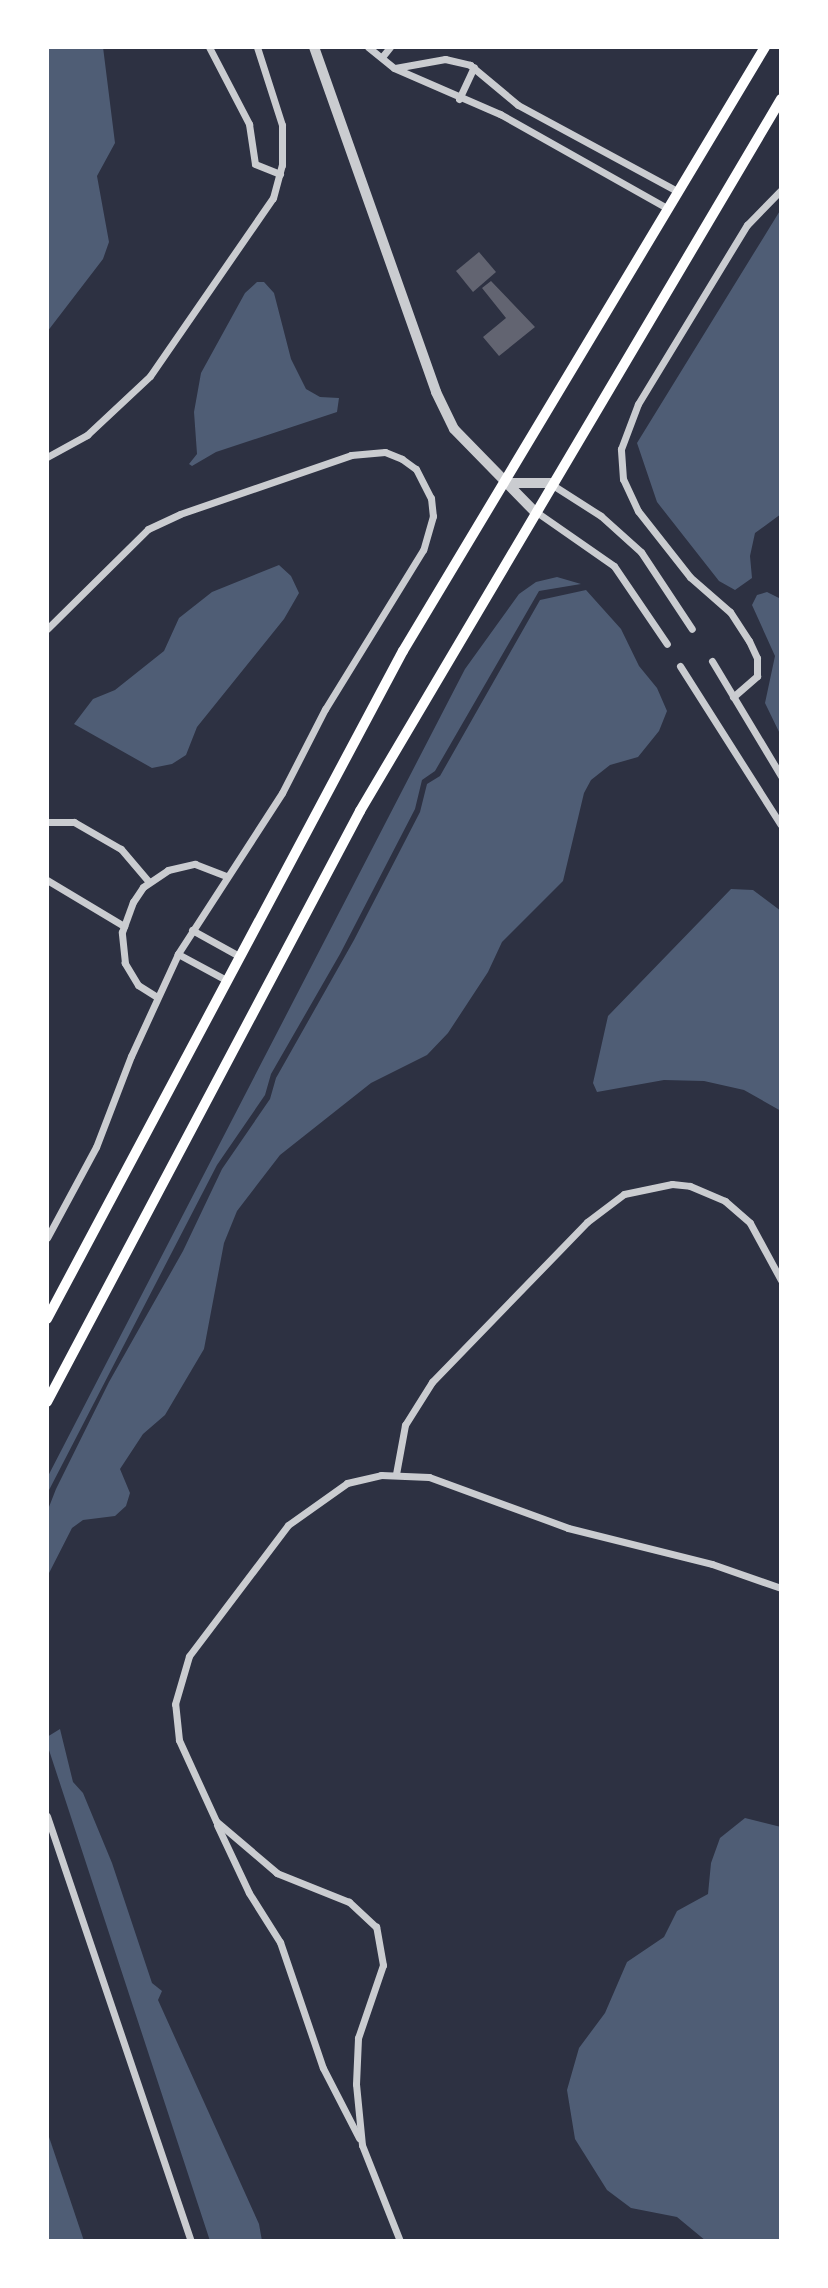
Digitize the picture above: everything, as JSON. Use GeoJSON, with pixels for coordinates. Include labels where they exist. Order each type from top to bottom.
{"type":"FeatureCollection","features":[{"type":"Feature","properties":{"kind":"main road"},"geometry":{"type":"LineString","coordinates":[[47,1319],[403,651],[765,47]]}},
{"type":"Feature","properties":{"kind":"main road"},"geometry":{"type":"LineString","coordinates":[[47,1402],[360,811],[534,511],[781,99]]}},
{"type":"Feature","properties":{"kind":"street"},"geometry":{"type":"LineString","coordinates":[[209,47],[249,124],[255,164],[281,174]]}},
{"type":"Feature","properties":{"kind":"street"},"geometry":{"type":"LineString","coordinates":[[47,457],[87,435],[165,358],[219,272],[264,216],[281,174],[282,125],[257,47]]}},
{"type":"Feature","properties":{"kind":"street"},"geometry":{"type":"LineString","coordinates":[[314,47],[436,392],[454,429],[534,511],[614,566],[667,644]]}},
{"type":"Feature","properties":{"kind":"street"},"geometry":{"type":"LineString","coordinates":[[368,47],[394,68],[522,127],[667,208]]}},
{"type":"Feature","properties":{"kind":"street"},"geometry":{"type":"LineString","coordinates":[[382,57],[390,47]]}},
{"type":"Feature","properties":{"kind":"street"},"geometry":{"type":"LineString","coordinates":[[394,68],[445,59],[474,67],[532,112],[677,191]]}},
{"type":"Feature","properties":{"kind":"street"},"geometry":{"type":"LineString","coordinates":[[459,99],[474,67]]}},
{"type":"Feature","properties":{"kind":"street"},"geometry":{"type":"LineString","coordinates":[[522,127],[532,112]]}},
{"type":"Feature","properties":{"kind":"street"},"geometry":{"type":"LineString","coordinates":[[733,697],[757,676],[757,658],[730,612],[690,577],[638,511],[623,480],[621,449],[638,404],[740,237],[758,209],[781,190]]}},
{"type":"Feature","properties":{"kind":"street"},"geometry":{"type":"LineString","coordinates":[[47,629],[136,539],[180,514],[368,452],[402,459],[421,477],[431,498],[433,516],[424,550],[325,709],[282,793],[178,954],[157,997],[96,1147],[47,1238]]}},
{"type":"Feature","properties":{"kind":"street"},"geometry":{"type":"LineString","coordinates":[[505,484],[551,483],[601,516],[641,552],[692,629]]}},
{"type":"Feature","properties":{"kind":"street"},"geometry":{"type":"LineString","coordinates":[[712,662],[781,776]]}},
{"type":"Feature","properties":{"kind":"street"},"geometry":{"type":"LineString","coordinates":[[680,666],[781,825]]}},
{"type":"Feature","properties":{"kind":"street"},"geometry":{"type":"LineString","coordinates":[[47,822],[74,822],[121,849],[149,882]]}},
{"type":"Feature","properties":{"kind":"street"},"geometry":{"type":"LineString","coordinates":[[157,997],[138,985],[128,970],[121,947],[124,926],[133,902],[149,882],[168,870],[195,864],[227,876]]}},
{"type":"Feature","properties":{"kind":"street"},"geometry":{"type":"LineString","coordinates":[[47,880],[124,926]]}},
{"type":"Feature","properties":{"kind":"street"},"geometry":{"type":"LineString","coordinates":[[192,930],[239,956]]}},
{"type":"Feature","properties":{"kind":"street"},"geometry":{"type":"LineString","coordinates":[[178,954],[226,980]]}},
{"type":"Feature","properties":{"kind":"street"},"geometry":{"type":"LineString","coordinates":[[396,1474],[405,1425],[432,1382],[587,1222],[624,1194],[672,1184],[690,1186],[725,1201],[750,1223],[781,1280]]}},
{"type":"Feature","properties":{"kind":"street"},"geometry":{"type":"LineString","coordinates":[[400,2241],[362,2145],[323,2068],[285,1952],[249,1893],[179,1740],[175,1704],[188,1656],[288,1525],[346,1483],[396,1474],[429,1478],[568,1528],[712,1564],[781,1588]]}},
{"type":"Feature","properties":{"kind":"street"},"geometry":{"type":"LineString","coordinates":[[47,1816],[51,1839],[191,2241]]}},
{"type":"Feature","properties":{"kind":"street"},"geometry":{"type":"LineString","coordinates":[[216,1821],[277,1873],[302,1887],[349,1902],[376,1927],[383,1965],[358,2038],[362,2145]]}},
{"type":"Feature","properties":{"kind":"water"},"geometry":{"type":"Polygon","coordinates":[[[47,47],[103,47],[115,143],[97,176],[109,242],[103,259],[47,332],[47,47]]]}},
{"type":"Feature","properties":{"kind":"water"},"geometry":{"type":"Polygon","coordinates":[[[781,209],[781,514],[755,533],[750,556],[752,578],[735,590],[719,581],[657,502],[637,443],[781,209]]]}},
{"type":"Feature","properties":{"kind":"water"},"geometry":{"type":"Polygon","coordinates":[[[257,282],[264,282],[274,293],[291,359],[306,389],[320,397],[339,398],[337,412],[216,452],[192,466],[189,464],[197,454],[194,412],[201,373],[245,293],[257,282]]]}},
{"type":"Feature","properties":{"kind":"water"},"geometry":{"type":"Polygon","coordinates":[[[279,565],[291,576],[299,593],[284,619],[197,727],[186,755],[172,764],[152,768],[74,724],[93,699],[115,690],[164,651],[179,618],[212,592],[279,565]]]}},
{"type":"Feature","properties":{"kind":"water"},"geometry":{"type":"Polygon","coordinates":[[[557,577],[581,584],[539,591],[435,771],[422,780],[415,809],[340,954],[271,1074],[265,1095],[217,1165],[47,1494],[47,1478],[465,669],[519,594],[536,582],[557,577]]]}},
{"type":"Feature","properties":{"kind":"water"},"geometry":{"type":"Polygon","coordinates":[[[586,590],[621,629],[639,666],[657,688],[667,711],[659,731],[638,757],[610,765],[591,780],[584,793],[563,881],[502,942],[488,972],[448,1033],[427,1055],[371,1083],[280,1155],[237,1211],[224,1243],[204,1349],[165,1415],[143,1434],[120,1469],[130,1493],[126,1506],[115,1516],[83,1520],[72,1528],[47,1577],[47,1512],[56,1489],[109,1382],[183,1251],[222,1169],[270,1099],[276,1078],[354,940],[420,812],[427,784],[440,776],[540,600],[586,590]]]}},
{"type":"Feature","properties":{"kind":"water"},"geometry":{"type":"Polygon","coordinates":[[[767,592],[781,599],[781,736],[765,703],[775,656],[752,605],[757,595],[767,592]]]}},
{"type":"Feature","properties":{"kind":"water"},"geometry":{"type":"Polygon","coordinates":[[[731,889],[753,890],[781,911],[781,1111],[744,1090],[704,1081],[664,1080],[597,1092],[593,1083],[608,1016],[731,889]]]}},
{"type":"Feature","properties":{"kind":"water"},"geometry":{"type":"Polygon","coordinates":[[[60,1729],[73,1782],[83,1793],[112,1863],[152,1983],[162,1991],[158,2000],[259,2224],[262,2241],[210,2241],[47,1744],[47,1737],[60,1729]]]}},
{"type":"Feature","properties":{"kind":"water"},"geometry":{"type":"Polygon","coordinates":[[[745,1818],[781,1827],[781,2241],[706,2241],[677,2217],[631,2208],[607,2190],[575,2139],[567,2090],[579,2048],[605,2013],[627,1962],[664,1937],[677,1911],[708,1894],[711,1863],[720,1838],[745,1818]]]}},
{"type":"Feature","properties":{"kind":"water"},"geometry":{"type":"Polygon","coordinates":[[[47,2131],[84,2241],[47,2241],[47,2131]]]}},
{"type":"Feature","properties":{"kind":"building"},"geometry":{"type":"Polygon","coordinates":[[[479,252],[496,272],[473,292],[456,271],[479,252]]]}},
{"type":"Feature","properties":{"kind":"building"},"geometry":{"type":"Polygon","coordinates":[[[491,281],[535,327],[499,356],[483,337],[506,318],[482,288],[491,281]]]}}]}
